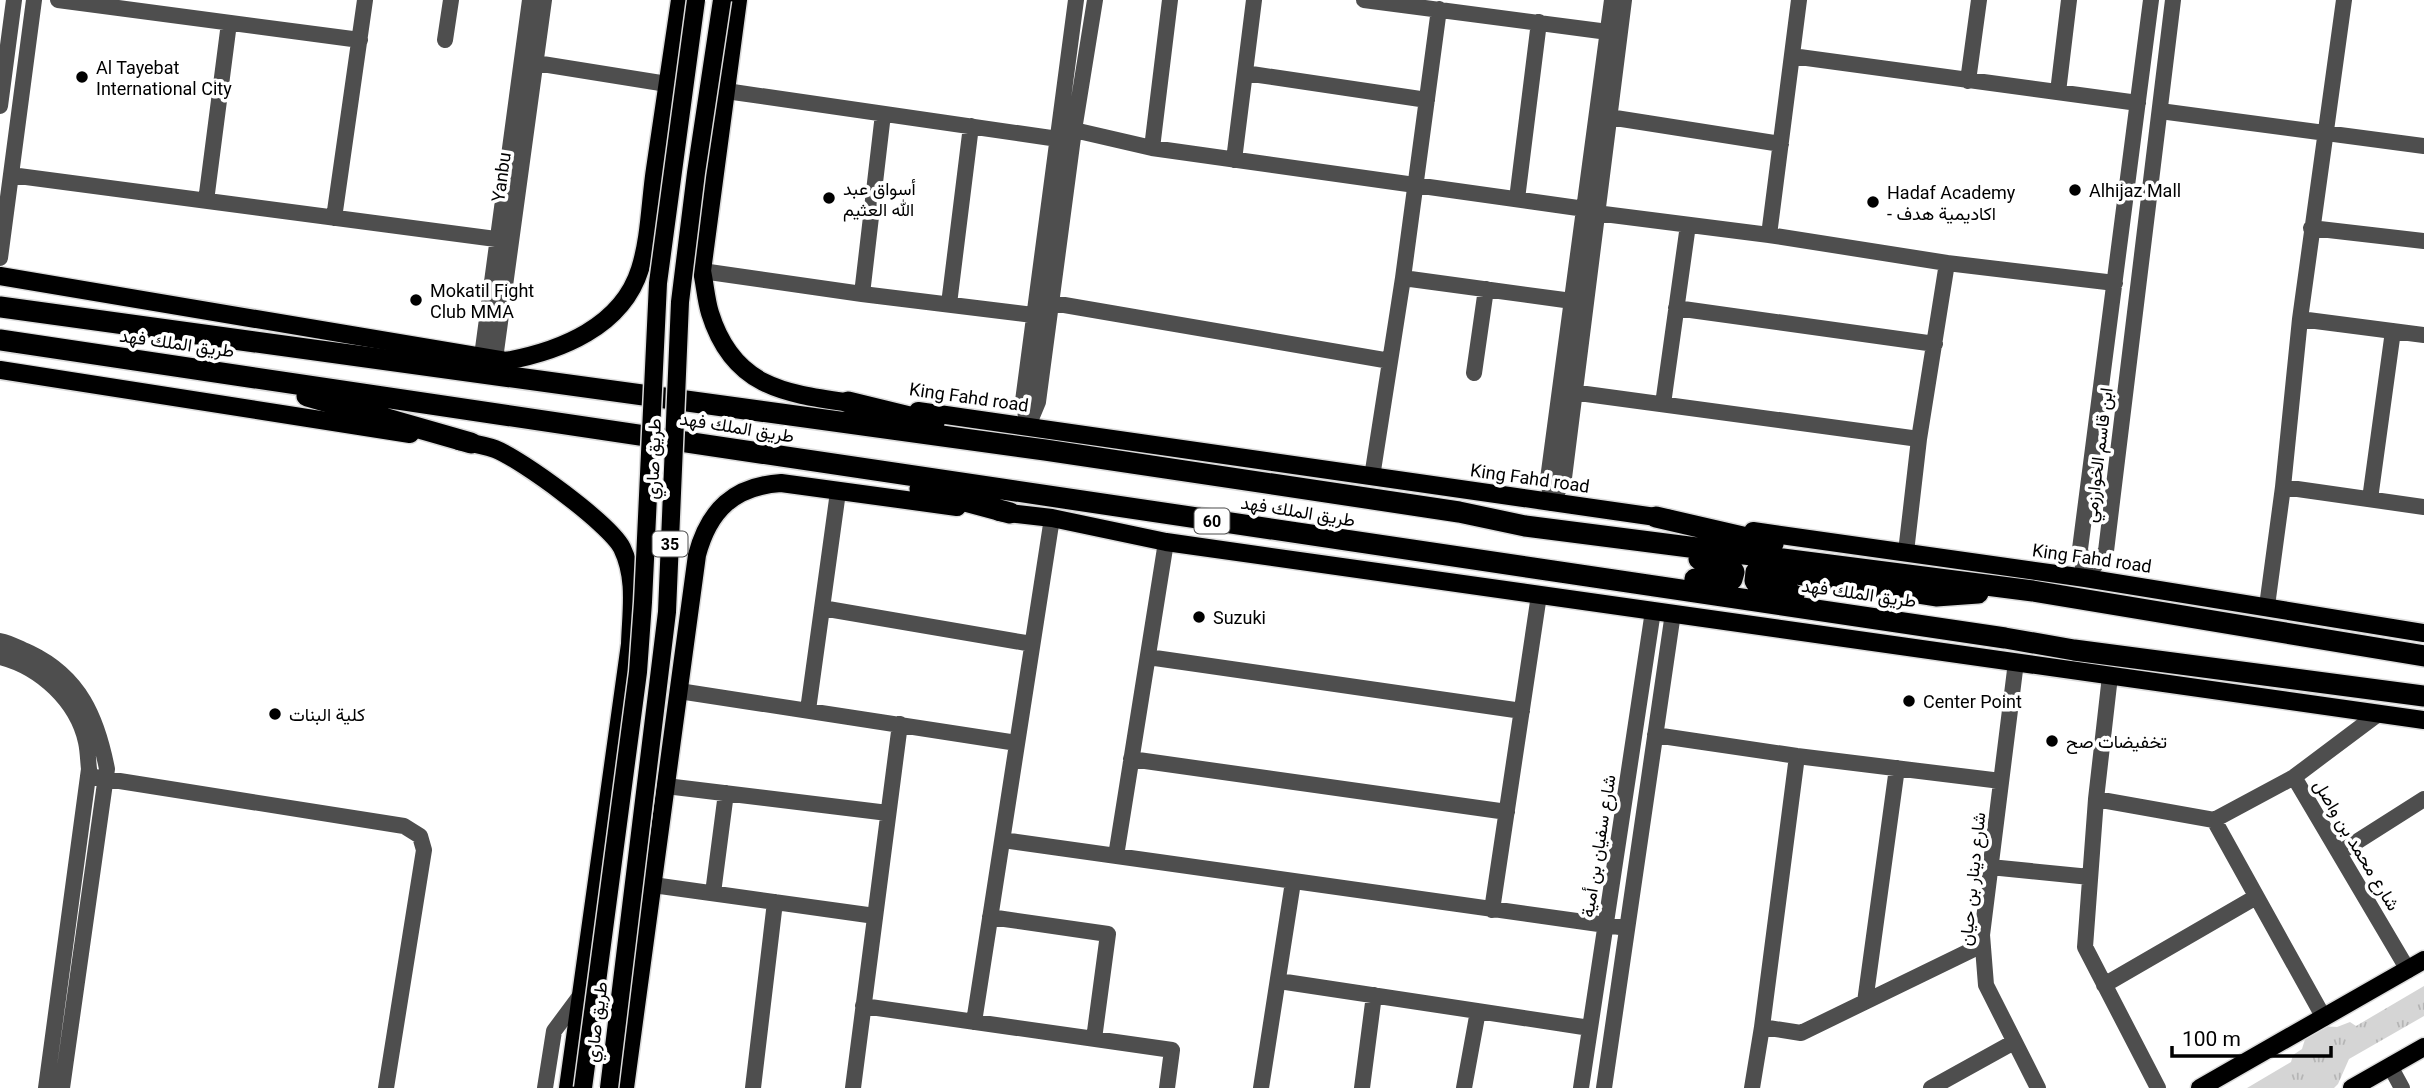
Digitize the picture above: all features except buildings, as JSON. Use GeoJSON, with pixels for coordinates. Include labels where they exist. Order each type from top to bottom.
{"type":"FeatureCollection","features":[{"type":"Feature","properties":{"kind":"highway","name":"طريق الملك فهد"},"geometry":{"type":"LineString","coordinates":[[0,307],[1045,450],[1460,512],[1525,526],[2033,591],[2424,656]]}},
{"type":"Feature","properties":{"kind":"highway","name":"طريق الملك فهد"},"geometry":{"type":"LineString","coordinates":[[0,340],[2074,650],[2424,696]]}},
{"type":"Feature","properties":{"kind":"highway"},"geometry":{"type":"LineString","coordinates":[[224,373],[471,443]]}},
{"type":"Feature","properties":{"kind":"highway"},"geometry":{"type":"LineString","coordinates":[[848,402],[1045,450]]}},
{"type":"Feature","properties":{"kind":"highway"},"geometry":{"type":"LineString","coordinates":[[823,463],[1010,513]]}},
{"type":"Feature","properties":{"kind":"highway"},"geometry":{"type":"LineString","coordinates":[[1656,517],[1891,572]]}},
{"type":"Feature","properties":{"kind":"highway"},"geometry":{"type":"LineString","coordinates":[[1443,555],[1502,557],[1721,583],[1732,579],[1734,572],[1720,562],[1569,538],[1525,526]]}},
{"type":"Feature","properties":{"kind":"highway"},"geometry":{"type":"LineString","coordinates":[[2006,638],[1893,612],[1783,593],[1759,586],[1755,581],[1756,572],[1771,570],[1936,596],[2033,591]]}},
{"type":"Feature","properties":{"kind":"highway"},"geometry":{"type":"LineString","coordinates":[[2323,683],[2424,706]]}},
{"type":"Feature","properties":{"kind":"main road"},"geometry":{"type":"LineString","coordinates":[[0,275],[495,359],[540,355],[590,333],[629,293],[640,271],[648,234],[680,0]]}},
{"type":"Feature","properties":{"kind":"main road","name":"طريق صاري"},"geometry":{"type":"LineString","coordinates":[[583,1088],[638,672],[658,283],[696,0]]}},
{"type":"Feature","properties":{"kind":"main road","name":"طريق صاري"},"geometry":{"type":"LineString","coordinates":[[609,1088],[667,612],[680,302],[722,0]]}},
{"type":"Feature","properties":{"kind":"main road","name":"King Fahd road"},"geometry":{"type":"LineString","coordinates":[[738,0],[702,271],[709,312],[717,331],[740,366],[775,389],[848,402],[2085,578],[2424,633]]}},
{"type":"Feature","properties":{"kind":"main road"},"geometry":{"type":"LineString","coordinates":[[0,370],[471,443],[497,450],[533,472],[599,522],[621,547],[633,584],[630,644],[568,1088]]}},
{"type":"Feature","properties":{"kind":"main road","name":"طريق الملك فهد"},"geometry":{"type":"LineString","coordinates":[[1201,473],[1459,489]]}},
{"type":"Feature","properties":{"kind":"main road"},"geometry":{"type":"LineString","coordinates":[[625,1088],[696,555],[706,527],[722,505],[741,492],[762,484],[781,483],[1010,513],[1166,542],[2424,720]]}},
{"type":"Feature","properties":{"kind":"main road"},"geometry":{"type":"LineString","coordinates":[[2220,622],[2304,627],[2394,628]]}},
{"type":"Feature","properties":{"kind":"main road"},"geometry":{"type":"LineString","coordinates":[[2200,1088],[2424,960]]}},
{"type":"Feature","properties":{"kind":"main road"},"geometry":{"type":"LineString","coordinates":[[2352,1088],[2424,1047]]}},
{"type":"Feature","properties":{"kind":"street"},"geometry":{"type":"LineString","coordinates":[[0,106],[13,0]]}},
{"type":"Feature","properties":{"kind":"street"},"geometry":{"type":"LineString","coordinates":[[0,258],[34,0]]}},
{"type":"Feature","properties":{"kind":"street"},"geometry":{"type":"LineString","coordinates":[[58,0],[104,3],[359,40]]}},
{"type":"Feature","properties":{"kind":"street"},"geometry":{"type":"LineString","coordinates":[[188,17],[190,0]]}},
{"type":"Feature","properties":{"kind":"street"},"geometry":{"type":"LineString","coordinates":[[334,218],[365,0]]}},
{"type":"Feature","properties":{"kind":"street"},"geometry":{"type":"LineString","coordinates":[[445,40],[451,0]]}},
{"type":"Feature","properties":{"kind":"street","name":"Yanbu"},"geometry":{"type":"LineString","coordinates":[[495,359],[530,0]]}},
{"type":"Feature","properties":{"kind":"street","name":"Yanbu"},"geometry":{"type":"LineString","coordinates":[[505,240],[536,63],[544,0]]}},
{"type":"Feature","properties":{"kind":"street"},"geometry":{"type":"LineString","coordinates":[[1028,426],[1023,401],[1076,0]]}},
{"type":"Feature","properties":{"kind":"street"},"geometry":{"type":"LineString","coordinates":[[1028,426],[1038,402],[1074,130],[1095,0]]}},
{"type":"Feature","properties":{"kind":"street"},"geometry":{"type":"LineString","coordinates":[[1152,148],[1170,0]]}},
{"type":"Feature","properties":{"kind":"street"},"geometry":{"type":"LineString","coordinates":[[1234,160],[1254,0]]}},
{"type":"Feature","properties":{"kind":"street"},"geometry":{"type":"LineString","coordinates":[[1364,0],[1608,32]]}},
{"type":"Feature","properties":{"kind":"street"},"geometry":{"type":"LineString","coordinates":[[1552,503],[1548,479],[1566,392],[1591,211],[1612,0]]}},
{"type":"Feature","properties":{"kind":"street"},"geometry":{"type":"LineString","coordinates":[[1566,392],[1572,301],[1609,117],[1624,0]]}},
{"type":"Feature","properties":{"kind":"street"},"geometry":{"type":"LineString","coordinates":[[1769,235],[1799,0]]}},
{"type":"Feature","properties":{"kind":"street"},"geometry":{"type":"LineString","coordinates":[[1968,80],[1979,0]]}},
{"type":"Feature","properties":{"kind":"street"},"geometry":{"type":"LineString","coordinates":[[2058,92],[2069,0]]}},
{"type":"Feature","properties":{"kind":"street","name":"ابن قاسم الخوارزمي"},"geometry":{"type":"LineString","coordinates":[[2085,578],[2080,550],[2151,0]]}},
{"type":"Feature","properties":{"kind":"street","name":"ابن قاسم الخوارزمي"},"geometry":{"type":"LineString","coordinates":[[2085,578],[2106,551],[2173,0]]}},
{"type":"Feature","properties":{"kind":"street"},"geometry":{"type":"LineString","coordinates":[[2267,606],[2283,487],[2300,319],[2344,0]]}},
{"type":"Feature","properties":{"kind":"street"},"geometry":{"type":"LineString","coordinates":[[1372,477],[1403,278],[1439,9]]}},
{"type":"Feature","properties":{"kind":"street"},"geometry":{"type":"LineString","coordinates":[[1517,200],[1539,22]]}},
{"type":"Feature","properties":{"kind":"street"},"geometry":{"type":"LineString","coordinates":[[206,201],[229,23]]}},
{"type":"Feature","properties":{"kind":"street"},"geometry":{"type":"LineString","coordinates":[[1792,56],[2138,103]]}},
{"type":"Feature","properties":{"kind":"street"},"geometry":{"type":"LineString","coordinates":[[536,63],[667,84]]}},
{"type":"Feature","properties":{"kind":"street"},"geometry":{"type":"LineString","coordinates":[[1245,74],[1427,100]]}},
{"type":"Feature","properties":{"kind":"street"},"geometry":{"type":"LineString","coordinates":[[726,91],[1058,139]]}},
{"type":"Feature","properties":{"kind":"street"},"geometry":{"type":"LineString","coordinates":[[2160,111],[2424,146]]}},
{"type":"Feature","properties":{"kind":"street"},"geometry":{"type":"LineString","coordinates":[[862,295],[883,114]]}},
{"type":"Feature","properties":{"kind":"street"},"geometry":{"type":"LineString","coordinates":[[1609,117],[1780,144]]}},
{"type":"Feature","properties":{"kind":"street"},"geometry":{"type":"LineString","coordinates":[[949,304],[971,126]]}},
{"type":"Feature","properties":{"kind":"street"},"geometry":{"type":"LineString","coordinates":[[1074,130],[1152,148],[1769,235],[1947,263],[2115,283]]}},
{"type":"Feature","properties":{"kind":"street"},"geometry":{"type":"LineString","coordinates":[[11,175],[505,240]]}},
{"type":"Feature","properties":{"kind":"street"},"geometry":{"type":"LineString","coordinates":[[2126,192],[2150,194]]}},
{"type":"Feature","properties":{"kind":"street"},"geometry":{"type":"LineString","coordinates":[[1663,404],[1688,225]]}},
{"type":"Feature","properties":{"kind":"street"},"geometry":{"type":"LineString","coordinates":[[2312,228],[2424,241]]}},
{"type":"Feature","properties":{"kind":"street"},"geometry":{"type":"LineString","coordinates":[[1906,552],[1919,439],[1947,263]]}},
{"type":"Feature","properties":{"kind":"street"},"geometry":{"type":"LineString","coordinates":[[702,271],[862,295],[949,304],[1034,307],[1052,304],[1390,361]]}},
{"type":"Feature","properties":{"kind":"street"},"geometry":{"type":"LineString","coordinates":[[1403,278],[1572,301]]}},
{"type":"Feature","properties":{"kind":"street"},"geometry":{"type":"LineString","coordinates":[[1474,373],[1486,289]]}},
{"type":"Feature","properties":{"kind":"street"},"geometry":{"type":"LineString","coordinates":[[1676,309],[1934,344]]}},
{"type":"Feature","properties":{"kind":"street"},"geometry":{"type":"LineString","coordinates":[[2300,319],[2424,335]]}},
{"type":"Feature","properties":{"kind":"street"},"geometry":{"type":"LineString","coordinates":[[2370,499],[2393,331]]}},
{"type":"Feature","properties":{"kind":"street"},"geometry":{"type":"LineString","coordinates":[[1566,392],[1919,439]]}},
{"type":"Feature","properties":{"kind":"street"},"geometry":{"type":"LineString","coordinates":[[2283,487],[2424,507]]}},
{"type":"Feature","properties":{"kind":"street"},"geometry":{"type":"LineString","coordinates":[[808,710],[838,492]]}},
{"type":"Feature","properties":{"kind":"street"},"geometry":{"type":"LineString","coordinates":[[974,1022],[1052,519]]}},
{"type":"Feature","properties":{"kind":"street"},"geometry":{"type":"LineString","coordinates":[[1116,856],[1166,542]]}},
{"type":"Feature","properties":{"kind":"street"},"geometry":{"type":"LineString","coordinates":[[1492,910],[1539,594]]}},
{"type":"Feature","properties":{"kind":"street"},"geometry":{"type":"LineString","coordinates":[[822,608],[1032,644]]}},
{"type":"Feature","properties":{"kind":"street","name":"شارع سفيان بن أمية"},"geometry":{"type":"LineString","coordinates":[[1581,1088],[1653,611]]}},
{"type":"Feature","properties":{"kind":"street"},"geometry":{"type":"LineString","coordinates":[[1604,1088],[1673,613]]}},
{"type":"Feature","properties":{"kind":"street"},"geometry":{"type":"LineString","coordinates":[[0,641],[40,658],[80,692],[101,736],[107,769],[62,1088]]}},
{"type":"Feature","properties":{"kind":"street"},"geometry":{"type":"LineString","coordinates":[[0,657],[34,672],[61,694],[78,720],[86,741],[88,776],[46,1088]]}},
{"type":"Feature","properties":{"kind":"street"},"geometry":{"type":"LineString","coordinates":[[1147,657],[1522,711]]}},
{"type":"Feature","properties":{"kind":"street","name":"شارع دينار بن حيان"},"geometry":{"type":"LineString","coordinates":[[2016,662],[1982,945],[1986,985],[2038,1088]]}},
{"type":"Feature","properties":{"kind":"street"},"geometry":{"type":"LineString","coordinates":[[2110,676],[2096,799],[2085,947],[2158,1088]]}},
{"type":"Feature","properties":{"kind":"street"},"geometry":{"type":"LineString","coordinates":[[679,691],[1017,743]]}},
{"type":"Feature","properties":{"kind":"street"},"geometry":{"type":"LineString","coordinates":[[2096,799],[2214,820],[2294,777],[2378,714]]}},
{"type":"Feature","properties":{"kind":"street"},"geometry":{"type":"LineString","coordinates":[[852,1088],[900,724]]}},
{"type":"Feature","properties":{"kind":"street"},"geometry":{"type":"LineString","coordinates":[[1655,735],[1797,756],[2001,781]]}},
{"type":"Feature","properties":{"kind":"street"},"geometry":{"type":"LineString","coordinates":[[1752,1088],[1797,756]]}},
{"type":"Feature","properties":{"kind":"street"},"geometry":{"type":"LineString","coordinates":[[1131,759],[1507,812]]}},
{"type":"Feature","properties":{"kind":"street"},"geometry":{"type":"LineString","coordinates":[[1865,1003],[1897,768]]}},
{"type":"Feature","properties":{"kind":"street"},"geometry":{"type":"LineString","coordinates":[[88,776],[404,826],[420,836],[424,849],[386,1088]]}},
{"type":"Feature","properties":{"kind":"street","name":"شارع محمد بن واصل"},"geometry":{"type":"LineString","coordinates":[[2294,777],[2408,970]]}},
{"type":"Feature","properties":{"kind":"street"},"geometry":{"type":"LineString","coordinates":[[666,786],[888,813]]}},
{"type":"Feature","properties":{"kind":"street"},"geometry":{"type":"LineString","coordinates":[[713,893],[726,793]]}},
{"type":"Feature","properties":{"kind":"street"},"geometry":{"type":"LineString","coordinates":[[2339,853],[2424,799]]}},
{"type":"Feature","properties":{"kind":"street"},"geometry":{"type":"LineString","coordinates":[[2214,820],[2324,1018]]}},
{"type":"Feature","properties":{"kind":"street"},"geometry":{"type":"LineString","coordinates":[[1003,840],[1627,928]]}},
{"type":"Feature","properties":{"kind":"street"},"geometry":{"type":"LineString","coordinates":[[1990,867],[2090,877]]}},
{"type":"Feature","properties":{"kind":"street"},"geometry":{"type":"LineString","coordinates":[[1261,1088],[1293,881]]}},
{"type":"Feature","properties":{"kind":"street"},"geometry":{"type":"LineString","coordinates":[[653,885],[875,916]]}},
{"type":"Feature","properties":{"kind":"street"},"geometry":{"type":"LineString","coordinates":[[2104,985],[2256,897]]}},
{"type":"Feature","properties":{"kind":"street"},"geometry":{"type":"LineString","coordinates":[[753,1088],[775,902]]}},
{"type":"Feature","properties":{"kind":"street"},"geometry":{"type":"LineString","coordinates":[[990,917],[1108,934],[1094,1039]]}},
{"type":"Feature","properties":{"kind":"street"},"geometry":{"type":"LineString","coordinates":[[1762,1027],[1801,1033],[1982,945]]}},
{"type":"Feature","properties":{"kind":"street"},"geometry":{"type":"LineString","coordinates":[[1279,981],[1590,1028]]}},
{"type":"Feature","properties":{"kind":"street"},"geometry":{"type":"LineString","coordinates":[[59,982],[76,984]]}},
{"type":"Feature","properties":{"kind":"street"},"geometry":{"type":"LineString","coordinates":[[1362,1088],[1374,995]]}},
{"type":"Feature","properties":{"kind":"street"},"geometry":{"type":"LineString","coordinates":[[545,1088],[554,1031],[580,996]]}},
{"type":"Feature","properties":{"kind":"street"},"geometry":{"type":"LineString","coordinates":[[863,1006],[1172,1050],[1167,1088]]}},
{"type":"Feature","properties":{"kind":"street"},"geometry":{"type":"LineString","coordinates":[[1464,1088],[1478,1011]]}},
{"type":"Feature","properties":{"kind":"street"},"geometry":{"type":"LineString","coordinates":[[1931,1088],[2014,1042]]}},
{"type":"Feature","properties":{"kind":"street"},"geometry":{"type":"LineString","coordinates":[[2390,1066],[2402,1088]]}},
{"type":"Feature","properties":{"kind":"green space"},"geometry":{"type":"Polygon","coordinates":[[[2424,986],[2424,1016],[2349,1059],[2334,1088],[2247,1088],[2291,1062],[2293,1055],[2302,1049],[2306,1036],[2321,1026],[2337,1027],[2350,1022],[2356,1026],[2424,986]]]}},
{"type":"Feature","properties":{"kind":"place","name":"Al Tayebat International City"},"geometry":{"type":"Point","coordinates":[82,77]}},
{"type":"Feature","properties":{"kind":"place","name":"Alhijaz Mall"},"geometry":{"type":"Point","coordinates":[2075,190]}},
{"type":"Feature","properties":{"kind":"place","name":"أسواق عبد الله العثيم"},"geometry":{"type":"Point","coordinates":[829,198]}},
{"type":"Feature","properties":{"kind":"place","name":"Hadaf Academy - اكاديمية هدف"},"geometry":{"type":"Point","coordinates":[1873,202]}},
{"type":"Feature","properties":{"kind":"place","name":"Mokatil Fight Club MMA"},"geometry":{"type":"Point","coordinates":[416,300]}},
{"type":"Feature","properties":{"kind":"place","name":"Suzuki"},"geometry":{"type":"Point","coordinates":[1199,617]}},
{"type":"Feature","properties":{"kind":"place","name":"Center Point"},"geometry":{"type":"Point","coordinates":[1909,701]}},
{"type":"Feature","properties":{"kind":"place","name":"كلية البنات"},"geometry":{"type":"Point","coordinates":[275,714]}},
{"type":"Feature","properties":{"kind":"place","name":"تخفيضات صح"},"geometry":{"type":"Point","coordinates":[2052,741]}}]}
